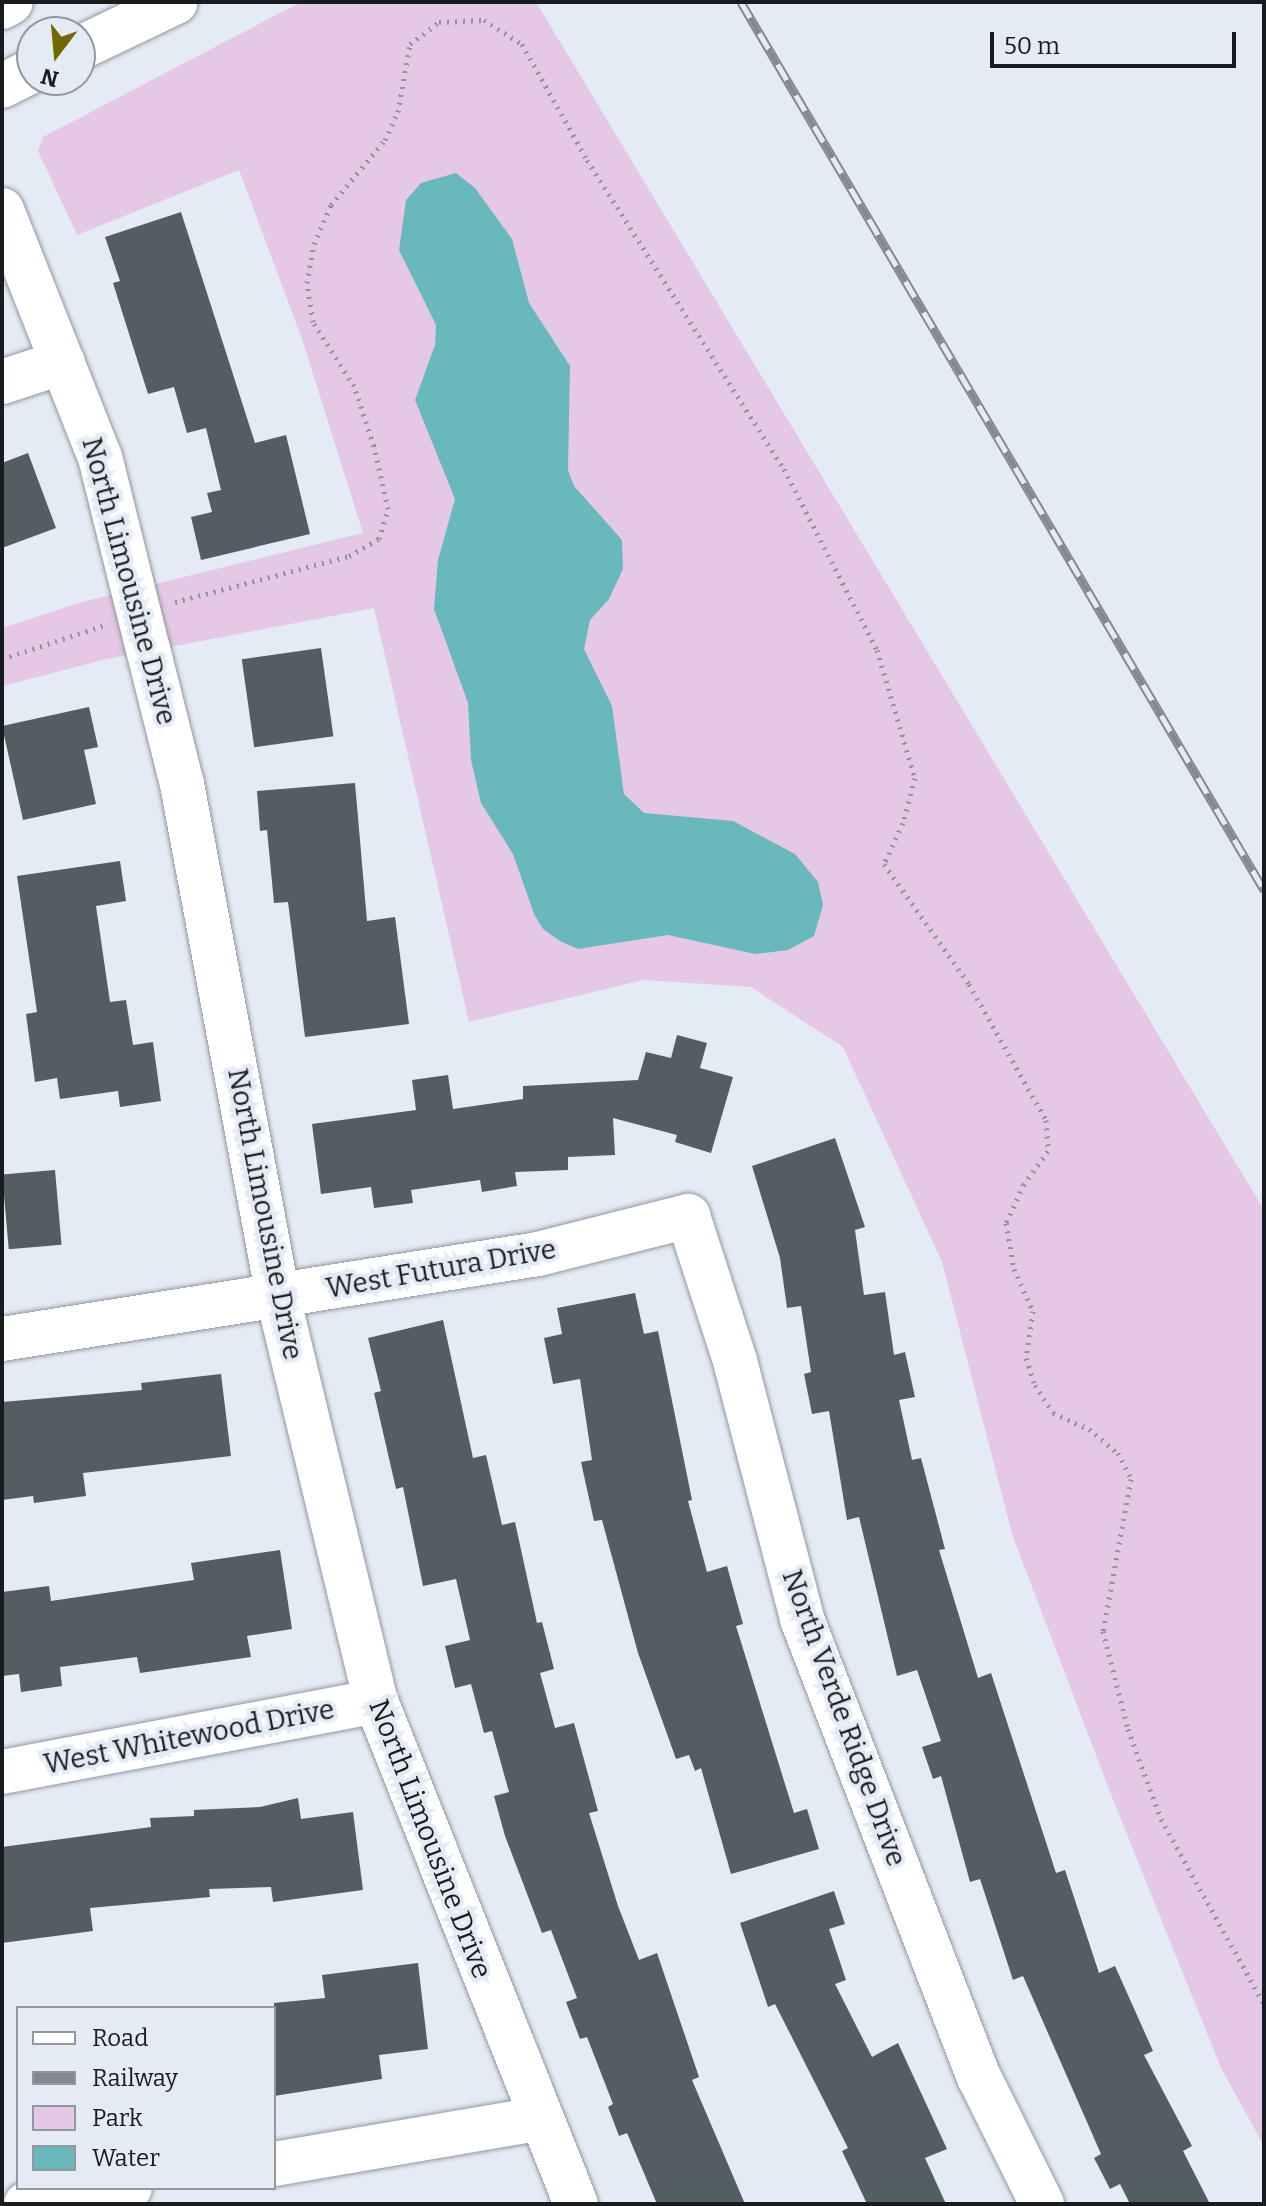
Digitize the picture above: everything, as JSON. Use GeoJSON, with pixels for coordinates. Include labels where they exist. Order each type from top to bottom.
{"type":"FeatureCollection","features":[{"type":"Feature","properties":{"kind":"street"},"geometry":{"type":"LineString","coordinates":[[2,7],[11,2]]}},
{"type":"Feature","properties":{"kind":"street"},"geometry":{"type":"LineString","coordinates":[[96,40],[176,2]]}},
{"type":"Feature","properties":{"kind":"street","name":"North Limousine Drive"},"geometry":{"type":"LineString","coordinates":[[2,210],[100,457],[182,784],[278,1297],[376,1701],[538,2119],[576,2204]]}},
{"type":"Feature","properties":{"kind":"street"},"geometry":{"type":"LineString","coordinates":[[2,382],[63,362]]}},
{"type":"Feature","properties":{"kind":"street","name":"West Futura Drive"},"geometry":{"type":"LineString","coordinates":[[2,1339],[538,1254],[688,1216]]}},
{"type":"Feature","properties":{"kind":"street","name":"North Verde Ridge Drive"},"geometry":{"type":"LineString","coordinates":[[688,1216],[735,1361],[802,1619],[979,2077],[1042,2204]]}},
{"type":"Feature","properties":{"kind":"street","name":"West Whitewood Drive"},"geometry":{"type":"LineString","coordinates":[[2,1772],[376,1701]]}},
{"type":"Feature","properties":{"kind":"street"},"geometry":{"type":"LineString","coordinates":[[276,2164],[538,2119]]}},
{"type":"Feature","properties":{"kind":"street"},"geometry":{"type":"LineString","coordinates":[[26,2204],[117,2190]]}},
{"type":"Feature","properties":{"kind":"path"},"geometry":{"type":"LineString","coordinates":[[2,659],[246,579],[349,556],[379,539],[388,509],[374,446],[354,386],[313,322],[307,283],[314,244],[331,205],[385,140],[398,112],[410,44],[439,22],[484,20],[522,44],[587,160],[784,469],[877,650],[915,778],[903,823],[884,864],[969,984],[1046,1120],[1048,1151],[1024,1184],[1006,1223],[1014,1269],[1033,1311],[1026,1358],[1035,1385],[1053,1413],[1089,1429],[1118,1453],[1131,1479],[1103,1631],[1128,1729],[1161,1819],[1264,2004]]}},
{"type":"Feature","properties":{"kind":"green space"},"geometry":{"type":"Polygon","coordinates":[[[301,2],[536,2],[1264,1210],[1264,2146],[1221,2068],[1110,1792],[1012,1534],[942,1262],[843,1047],[751,987],[643,980],[469,1022],[374,608],[107,659],[2,686],[2,628],[82,602],[363,533],[302,339],[239,170],[77,235],[38,151],[43,137],[301,2]]]}},
{"type":"Feature","properties":{"kind":"water"},"geometry":{"type":"Polygon","coordinates":[[[456,173],[475,188],[512,239],[529,303],[570,366],[568,470],[574,486],[622,540],[623,569],[609,599],[590,620],[584,649],[612,706],[624,794],[644,813],[733,821],[795,854],[818,882],[823,905],[814,936],[788,950],[755,954],[668,935],[578,949],[560,941],[543,929],[534,914],[513,854],[481,803],[471,760],[468,703],[434,609],[438,560],[455,499],[415,400],[435,345],[436,325],[399,250],[406,200],[421,183],[456,173]]]}},
{"type":"Feature","properties":{"kind":"building"},"geometry":{"type":"Polygon","coordinates":[[[181,212],[255,443],[286,435],[310,534],[201,560],[191,517],[212,512],[207,493],[221,490],[206,428],[187,433],[174,387],[148,394],[113,283],[120,281],[105,237],[181,212]]]}},
{"type":"Feature","properties":{"kind":"building"},"geometry":{"type":"Polygon","coordinates":[[[28,453],[56,528],[2,548],[2,463],[28,453]]]}},
{"type":"Feature","properties":{"kind":"building"},"geometry":{"type":"Polygon","coordinates":[[[321,648],[333,736],[254,747],[242,659],[321,648]]]}},
{"type":"Feature","properties":{"kind":"building"},"geometry":{"type":"Polygon","coordinates":[[[89,707],[98,747],[84,750],[96,804],[23,820],[2,726],[89,707]]]}},
{"type":"Feature","properties":{"kind":"building"},"geometry":{"type":"Polygon","coordinates":[[[355,783],[367,921],[395,917],[409,1024],[305,1037],[288,902],[274,903],[267,830],[260,831],[257,791],[355,783]]]}},
{"type":"Feature","properties":{"kind":"building"},"geometry":{"type":"Polygon","coordinates":[[[120,861],[126,901],[96,906],[110,1002],[126,1000],[133,1045],[153,1042],[161,1101],[120,1107],[118,1091],[60,1099],[57,1078],[35,1082],[26,1014],[37,1012],[17,876],[120,861]]]}},
{"type":"Feature","properties":{"kind":"building"},"geometry":{"type":"Polygon","coordinates":[[[677,1035],[707,1043],[700,1068],[733,1077],[711,1153],[675,1142],[677,1135],[613,1118],[615,1155],[568,1157],[568,1170],[515,1172],[517,1186],[482,1192],[480,1180],[411,1190],[413,1203],[374,1208],[371,1187],[321,1194],[312,1124],[416,1110],[412,1080],[448,1075],[453,1109],[523,1099],[523,1086],[638,1080],[646,1052],[671,1058],[677,1035]]]}},
{"type":"Feature","properties":{"kind":"building"},"geometry":{"type":"Polygon","coordinates":[[[835,1138],[865,1227],[855,1230],[864,1295],[885,1292],[894,1355],[905,1352],[915,1397],[899,1400],[912,1460],[921,1458],[945,1549],[939,1550],[978,1678],[991,1673],[1056,1873],[1065,1870],[1099,1973],[1115,1966],[1153,2051],[1144,2055],[1192,2146],[1183,2151],[1210,2204],[1130,2204],[1120,2184],[1110,2189],[1094,2158],[1101,2154],[1023,1976],[1013,1980],[980,1879],[970,1882],[941,1776],[933,1779],[922,1747],[941,1741],[917,1670],[897,1676],[859,1517],[847,1520],[829,1411],[812,1414],[804,1374],[811,1372],[801,1306],[787,1308],[780,1258],[752,1166],[835,1138]]]}},
{"type":"Feature","properties":{"kind":"building"},"geometry":{"type":"Polygon","coordinates":[[[55,1170],[62,1245],[9,1249],[2,1175],[55,1170]]]}},
{"type":"Feature","properties":{"kind":"building"},"geometry":{"type":"Polygon","coordinates":[[[635,1293],[644,1334],[658,1331],[692,1500],[688,1501],[707,1572],[727,1566],[743,1624],[736,1626],[794,1813],[807,1809],[819,1849],[731,1874],[701,1768],[695,1771],[689,1755],[676,1759],[638,1653],[602,1520],[594,1521],[581,1462],[592,1460],[580,1379],[553,1384],[544,1338],[562,1334],[557,1308],[635,1293]]]}},
{"type":"Feature","properties":{"kind":"building"},"geometry":{"type":"Polygon","coordinates":[[[443,1320],[473,1458],[486,1455],[502,1525],[515,1522],[537,1623],[542,1622],[554,1669],[540,1673],[555,1728],[574,1723],[598,1811],[589,1813],[618,1906],[639,1960],[657,1953],[699,2077],[692,2080],[745,2204],[657,2204],[627,2133],[619,2136],[608,2107],[613,2104],[587,2037],[580,2039],[566,2002],[577,1998],[551,1930],[542,1933],[505,1836],[494,1796],[509,1792],[492,1731],[484,1733],[471,1684],[455,1688],[445,1646],[470,1640],[456,1579],[423,1586],[403,1487],[396,1489],[374,1393],[381,1391],[368,1338],[443,1320]]]}},
{"type":"Feature","properties":{"kind":"building"},"geometry":{"type":"Polygon","coordinates":[[[221,1374],[231,1456],[83,1473],[86,1496],[34,1503],[33,1496],[2,1500],[2,1402],[142,1390],[141,1383],[221,1374]]]}},
{"type":"Feature","properties":{"kind":"building"},"geometry":{"type":"Polygon","coordinates":[[[280,1550],[292,1629],[247,1636],[251,1657],[140,1673],[137,1657],[60,1667],[62,1686],[21,1692],[19,1674],[2,1676],[2,1592],[49,1586],[51,1601],[194,1580],[191,1563],[280,1550]]]}},
{"type":"Feature","properties":{"kind":"building"},"geometry":{"type":"Polygon","coordinates":[[[298,1798],[301,1819],[353,1812],[363,1890],[273,1902],[271,1887],[209,1889],[210,1897],[90,1908],[93,1931],[2,1943],[2,1847],[151,1827],[150,1818],[194,1816],[194,1810],[260,1807],[298,1798]]]}},
{"type":"Feature","properties":{"kind":"building"},"geometry":{"type":"Polygon","coordinates":[[[834,1891],[845,1924],[829,1929],[846,1980],[835,1984],[872,2057],[898,2043],[947,2149],[925,2158],[946,2204],[867,2204],[842,2151],[848,2148],[775,2004],[768,2007],[740,1923],[834,1891]]]}},
{"type":"Feature","properties":{"kind":"building"},"geometry":{"type":"Polygon","coordinates":[[[418,1963],[428,2049],[379,2055],[382,2079],[276,2096],[274,2003],[325,1998],[322,1975],[418,1963]]]}},
{"type":"Feature","properties":{"kind":"railway"},"geometry":{"type":"LineString","coordinates":[[741,2],[1264,890]]}}]}
